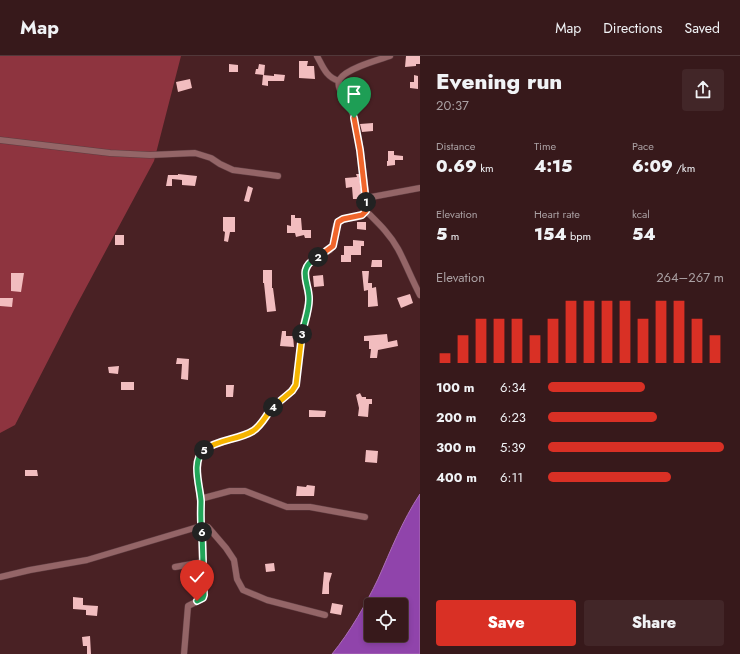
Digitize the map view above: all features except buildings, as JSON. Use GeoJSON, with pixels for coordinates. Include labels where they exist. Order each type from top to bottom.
{"type":"FeatureCollection","features":[{"type":"Feature","properties":{"kind":"street"},"geometry":{"type":"LineString","coordinates":[[317,56],[327,74],[332,79],[339,81]]}},
{"type":"Feature","properties":{"kind":"street"},"geometry":{"type":"LineString","coordinates":[[390,56],[351,71],[343,76],[339,81],[339,88],[354,118],[360,150],[366,198],[366,211],[388,234],[398,249],[420,295]]}},
{"type":"Feature","properties":{"kind":"street"},"geometry":{"type":"LineString","coordinates":[[0,140],[110,153],[150,155],[195,152],[208,156],[233,170],[278,176]]}},
{"type":"Feature","properties":{"kind":"street"},"geometry":{"type":"LineString","coordinates":[[366,198],[420,188]]}},
{"type":"Feature","properties":{"kind":"street"},"geometry":{"type":"LineString","coordinates":[[184,654],[188,606],[202,599],[204,595],[203,539],[197,476],[199,458],[202,452],[214,444],[253,430],[261,424],[267,413],[276,404],[292,391],[296,385],[304,321],[309,300],[305,281],[308,265],[333,246],[338,222],[343,219],[362,215],[366,211]]}},
{"type":"Feature","properties":{"kind":"street"},"geometry":{"type":"LineString","coordinates":[[200,499],[245,490],[288,507],[310,507],[365,517]]}},
{"type":"Feature","properties":{"kind":"street"},"geometry":{"type":"LineString","coordinates":[[0,577],[87,560],[155,541],[201,526],[208,528],[226,548],[234,560],[237,579],[243,590],[267,600],[325,615]]}},
{"type":"Feature","properties":{"kind":"street"},"geometry":{"type":"LineString","coordinates":[[175,567],[203,562]]}},
{"type":"Feature","properties":{"kind":"shaded area"},"geometry":{"type":"Polygon","coordinates":[[[0,56],[181,56],[154,161],[74,310],[15,425],[0,433],[0,56]]]}},
{"type":"Feature","properties":{"kind":"shaded area"},"geometry":{"type":"Polygon","coordinates":[[[420,494],[420,654],[332,654],[364,605],[364,642],[408,642],[408,598],[368,598],[402,525],[420,494]]]}},
{"type":"Feature","properties":{"kind":"route"},"geometry":{"type":"LineString","coordinates":[[197,601],[202,599],[204,595],[203,539],[200,523],[200,499],[197,476],[199,458],[202,452],[214,444],[245,434],[261,424],[267,413],[292,391],[296,385],[304,321],[309,300],[305,281],[308,265],[330,250],[333,246],[338,222],[343,219],[356,218],[366,211],[362,165],[354,118]]}}]}
